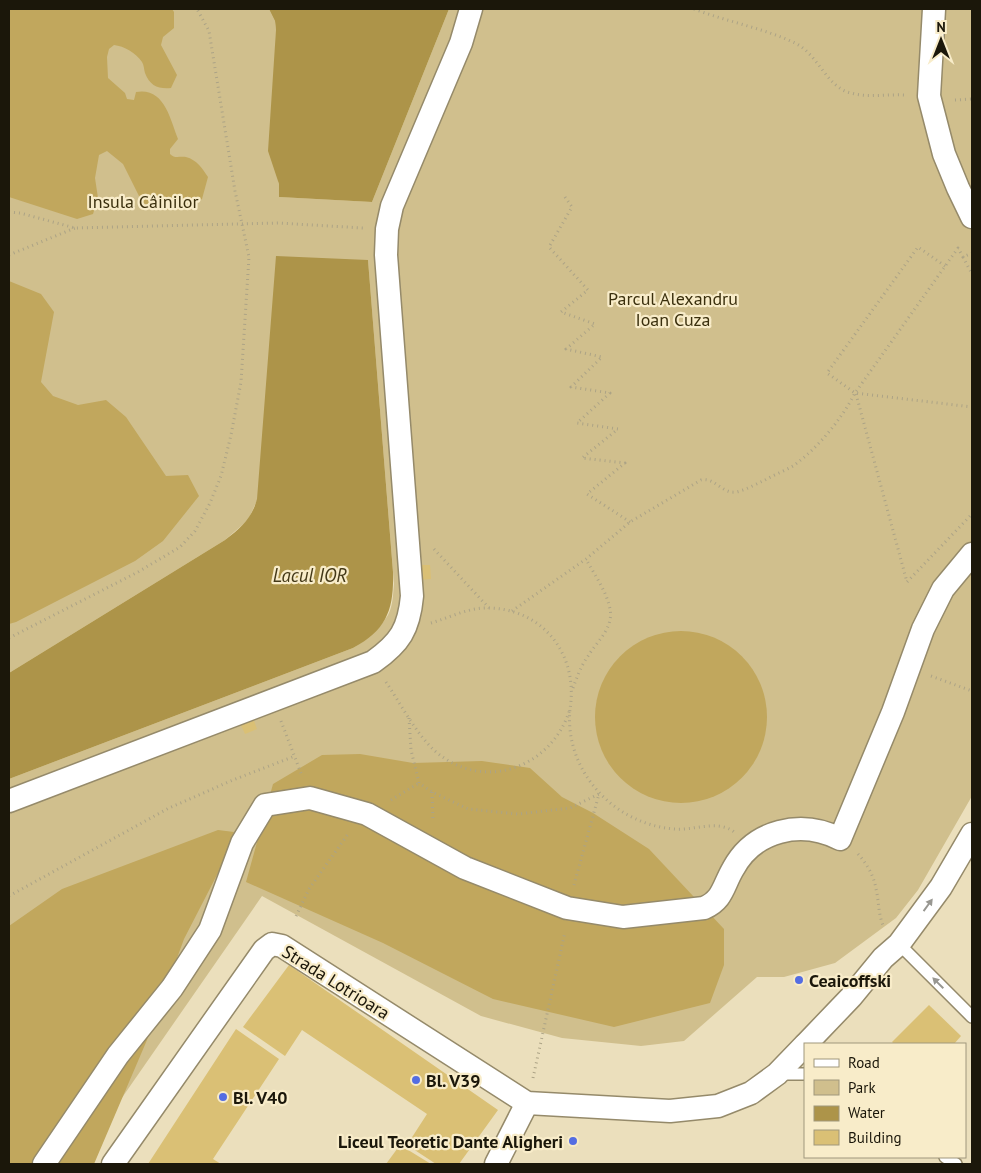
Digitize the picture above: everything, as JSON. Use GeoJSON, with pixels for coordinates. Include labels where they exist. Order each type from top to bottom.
{"type":"FeatureCollection","features":[{"type":"Feature","properties":{"kind":"street"},"geometry":{"type":"LineString","coordinates":[[9,801],[373,662],[388,652],[404,631],[409,620],[412,596],[386,255],[387,229],[392,206],[461,43],[471,9]]}},
{"type":"Feature","properties":{"kind":"street"},"geometry":{"type":"LineString","coordinates":[[934,9],[929,96],[944,154],[972,217]]}},
{"type":"Feature","properties":{"kind":"street"},"geometry":{"type":"LineString","coordinates":[[44,1164],[118,1055],[172,988],[210,930],[242,843],[265,805],[310,798],[367,814],[465,868],[567,908],[623,917],[704,908],[713,904],[720,897],[736,863],[752,846],[772,834],[795,829],[818,831],[840,839],[893,712],[923,629],[943,589],[972,554]]}},
{"type":"Feature","properties":{"kind":"street","name":"Strada Lotrioara"},"geometry":{"type":"LineString","coordinates":[[807,1043],[883,958],[899,944],[941,887],[972,834]]}},
{"type":"Feature","properties":{"kind":"street","name":"Strada Lotrioara"},"geometry":{"type":"LineString","coordinates":[[113,1164],[264,950],[272,944],[282,946],[527,1102],[670,1111],[718,1106],[751,1093],[777,1074],[804,1046]]}},
{"type":"Feature","properties":{"kind":"street"},"geometry":{"type":"LineString","coordinates":[[496,1164],[527,1102]]}},
{"type":"Feature","properties":{"kind":"lane"},"geometry":{"type":"LineString","coordinates":[[899,944],[972,1018]]}},
{"type":"Feature","properties":{"kind":"lane"},"geometry":{"type":"LineString","coordinates":[[777,1074],[804,1074]]}},
{"type":"Feature","properties":{"kind":"path"},"geometry":{"type":"LineString","coordinates":[[9,638],[164,559],[180,548],[195,531],[210,503],[221,476],[241,382],[249,257],[235,191],[210,31],[197,9]]}},
{"type":"Feature","properties":{"kind":"path"},"geometry":{"type":"LineString","coordinates":[[694,9],[733,22],[767,30],[798,44],[811,55],[836,85],[852,94],[929,96]]}},
{"type":"Feature","properties":{"kind":"path"},"geometry":{"type":"LineString","coordinates":[[565,197],[572,207],[549,247],[588,290],[561,312],[595,324],[566,349],[602,357],[571,387],[610,393],[577,423],[618,429],[582,458],[624,462],[587,494],[630,522]]}},
{"type":"Feature","properties":{"kind":"path"},"geometry":{"type":"LineString","coordinates":[[9,212],[20,213],[74,228],[278,223],[387,229]]}},
{"type":"Feature","properties":{"kind":"path"},"geometry":{"type":"LineString","coordinates":[[9,254],[74,228]]}},
{"type":"Feature","properties":{"kind":"path"},"geometry":{"type":"LineString","coordinates":[[945,266],[918,247],[827,373],[856,394],[972,407]]}},
{"type":"Feature","properties":{"kind":"path"},"geometry":{"type":"LineString","coordinates":[[512,611],[586,560],[630,522],[701,480],[711,480],[725,490],[734,492],[748,488],[792,466],[822,439],[843,416],[856,394],[958,248],[972,274]]}},
{"type":"Feature","properties":{"kind":"path"},"geometry":{"type":"LineString","coordinates":[[963,258],[972,253]]}},
{"type":"Feature","properties":{"kind":"path"},"geometry":{"type":"LineString","coordinates":[[856,394],[907,582],[972,514]]}},
{"type":"Feature","properties":{"kind":"path"},"geometry":{"type":"LineString","coordinates":[[432,546],[489,608]]}},
{"type":"Feature","properties":{"kind":"path"},"geometry":{"type":"LineString","coordinates":[[572,693],[580,670],[603,636],[610,620],[611,612],[607,599],[586,560]]}},
{"type":"Feature","properties":{"kind":"path"},"geometry":{"type":"LineString","coordinates":[[429,623],[474,610],[489,608],[512,611],[540,625],[556,642],[567,662],[571,677],[572,693],[570,732],[575,754],[585,775],[599,794],[617,809],[638,821],[675,829],[724,826],[752,846]]}},
{"type":"Feature","properties":{"kind":"path"},"geometry":{"type":"LineString","coordinates":[[373,662],[428,744],[446,759],[460,766],[475,770],[498,771],[521,766],[535,758],[547,749],[561,730],[570,709]]}},
{"type":"Feature","properties":{"kind":"path"},"geometry":{"type":"LineString","coordinates":[[910,668],[972,691]]}},
{"type":"Feature","properties":{"kind":"path"},"geometry":{"type":"LineString","coordinates":[[9,896],[169,808],[295,756],[274,701]]}},
{"type":"Feature","properties":{"kind":"path"},"geometry":{"type":"LineString","coordinates":[[409,717],[411,750],[418,782],[432,792],[468,809],[518,814],[570,808],[599,794]]}},
{"type":"Feature","properties":{"kind":"path"},"geometry":{"type":"LineString","coordinates":[[527,1102],[565,930],[567,908],[599,794]]}},
{"type":"Feature","properties":{"kind":"path"},"geometry":{"type":"LineString","coordinates":[[296,916],[309,889],[353,828]]}},
{"type":"Feature","properties":{"kind":"path"},"geometry":{"type":"LineString","coordinates":[[840,839],[858,854],[867,867],[876,888],[881,922],[899,944]]}},
{"type":"Feature","properties":{"kind":"green space","name":"Parcul Alexandru Ioan Cuza"},"geometry":{"type":"Polygon","coordinates":[[[9,9],[269,9],[275,21],[276,30],[275,167],[279,184],[279,197],[372,202],[449,9],[972,9],[972,796],[918,890],[896,918],[835,963],[784,977],[757,977],[684,1041],[641,1046],[562,1038],[481,1016],[262,896],[76,1164],[9,1164],[9,779],[353,648],[372,634],[388,615],[392,604],[394,584],[368,260],[248,520],[225,540],[9,673],[9,9]]]}},
{"type":"Feature","properties":{"kind":"green space","name":"Insula Câinilor"},"geometry":{"type":"Polygon","coordinates":[[[9,9],[172,9],[174,12],[174,28],[163,37],[161,45],[177,75],[171,88],[162,88],[152,84],[145,73],[143,63],[130,50],[114,45],[109,49],[107,57],[108,78],[125,93],[127,99],[134,100],[136,92],[146,92],[153,94],[159,99],[169,114],[178,139],[170,149],[170,154],[193,160],[208,177],[202,199],[182,210],[155,210],[142,202],[123,164],[107,151],[99,155],[95,178],[98,198],[93,214],[77,219],[9,197],[9,9]]]}},
{"type":"Feature","properties":{"kind":"green space"},"geometry":{"type":"Polygon","coordinates":[[[9,281],[41,294],[54,312],[41,382],[53,396],[78,405],[106,400],[126,417],[166,476],[188,475],[199,496],[163,541],[135,561],[9,624],[9,281]]]}},
{"type":"Feature","properties":{"kind":"green space"},"geometry":{"type":"Polygon","coordinates":[[[689,631],[698,632],[722,641],[736,650],[748,662],[761,684],[766,700],[766,734],[761,750],[748,772],[736,784],[714,797],[698,802],[673,803],[664,802],[640,793],[626,784],[614,772],[601,750],[596,734],[595,709],[596,700],[605,676],[614,662],[626,650],[648,637],[664,632],[689,631]]]}},
{"type":"Feature","properties":{"kind":"green space"},"geometry":{"type":"Polygon","coordinates":[[[360,754],[413,763],[482,761],[530,768],[562,797],[593,813],[649,849],[724,929],[724,965],[710,1003],[614,1027],[493,999],[383,943],[246,882],[273,784],[322,755],[360,754]]]}},
{"type":"Feature","properties":{"kind":"green space"},"geometry":{"type":"Polygon","coordinates":[[[218,830],[234,832],[219,871],[184,939],[147,1040],[94,1164],[9,1164],[9,926],[62,889],[218,830]]]}},
{"type":"Feature","properties":{"kind":"water"},"geometry":{"type":"Polygon","coordinates":[[[269,9],[449,9],[372,202],[279,197],[279,184],[268,151],[276,30],[275,21],[269,9]]]}},
{"type":"Feature","properties":{"kind":"water","name":"Lacul IOR"},"geometry":{"type":"Polygon","coordinates":[[[276,256],[368,260],[393,572],[392,597],[386,617],[374,634],[353,648],[9,779],[9,673],[225,540],[241,527],[252,512],[257,499],[276,256]]]}},
{"type":"Feature","properties":{"kind":"building"},"geometry":{"type":"Polygon","coordinates":[[[419,565],[430,565],[431,579],[420,580],[419,565]]]}},
{"type":"Feature","properties":{"kind":"building"},"geometry":{"type":"Polygon","coordinates":[[[253,718],[257,729],[245,734],[240,723],[253,718]]]}},
{"type":"Feature","properties":{"kind":"building","name":"Bl. V39"},"geometry":{"type":"Polygon","coordinates":[[[289,965],[498,1110],[459,1164],[436,1164],[407,1145],[427,1114],[302,1030],[285,1056],[243,1027],[289,965]]]}},
{"type":"Feature","properties":{"kind":"building"},"geometry":{"type":"Polygon","coordinates":[[[929,1005],[961,1036],[955,1043],[892,1042],[929,1005]]]}},
{"type":"Feature","properties":{"kind":"building","name":"Bl. V40"},"geometry":{"type":"Polygon","coordinates":[[[236,1029],[279,1059],[213,1159],[221,1164],[148,1164],[236,1029]]]}},
{"type":"Feature","properties":{"kind":"building"},"geometry":{"type":"Polygon","coordinates":[[[400,1145],[431,1164],[386,1164],[400,1145]]]}},
{"type":"Feature","properties":{"kind":"place","name":"Ceaicoffski"},"geometry":{"type":"Point","coordinates":[799,980]}},
{"type":"Feature","properties":{"kind":"place","name":"Bl. V39"},"geometry":{"type":"Point","coordinates":[416,1080]}},
{"type":"Feature","properties":{"kind":"place","name":"Bl. V40"},"geometry":{"type":"Point","coordinates":[223,1097]}},
{"type":"Feature","properties":{"kind":"place","name":"Liceul Teoretic Dante Aligheri"},"geometry":{"type":"Point","coordinates":[573,1141]}}]}
